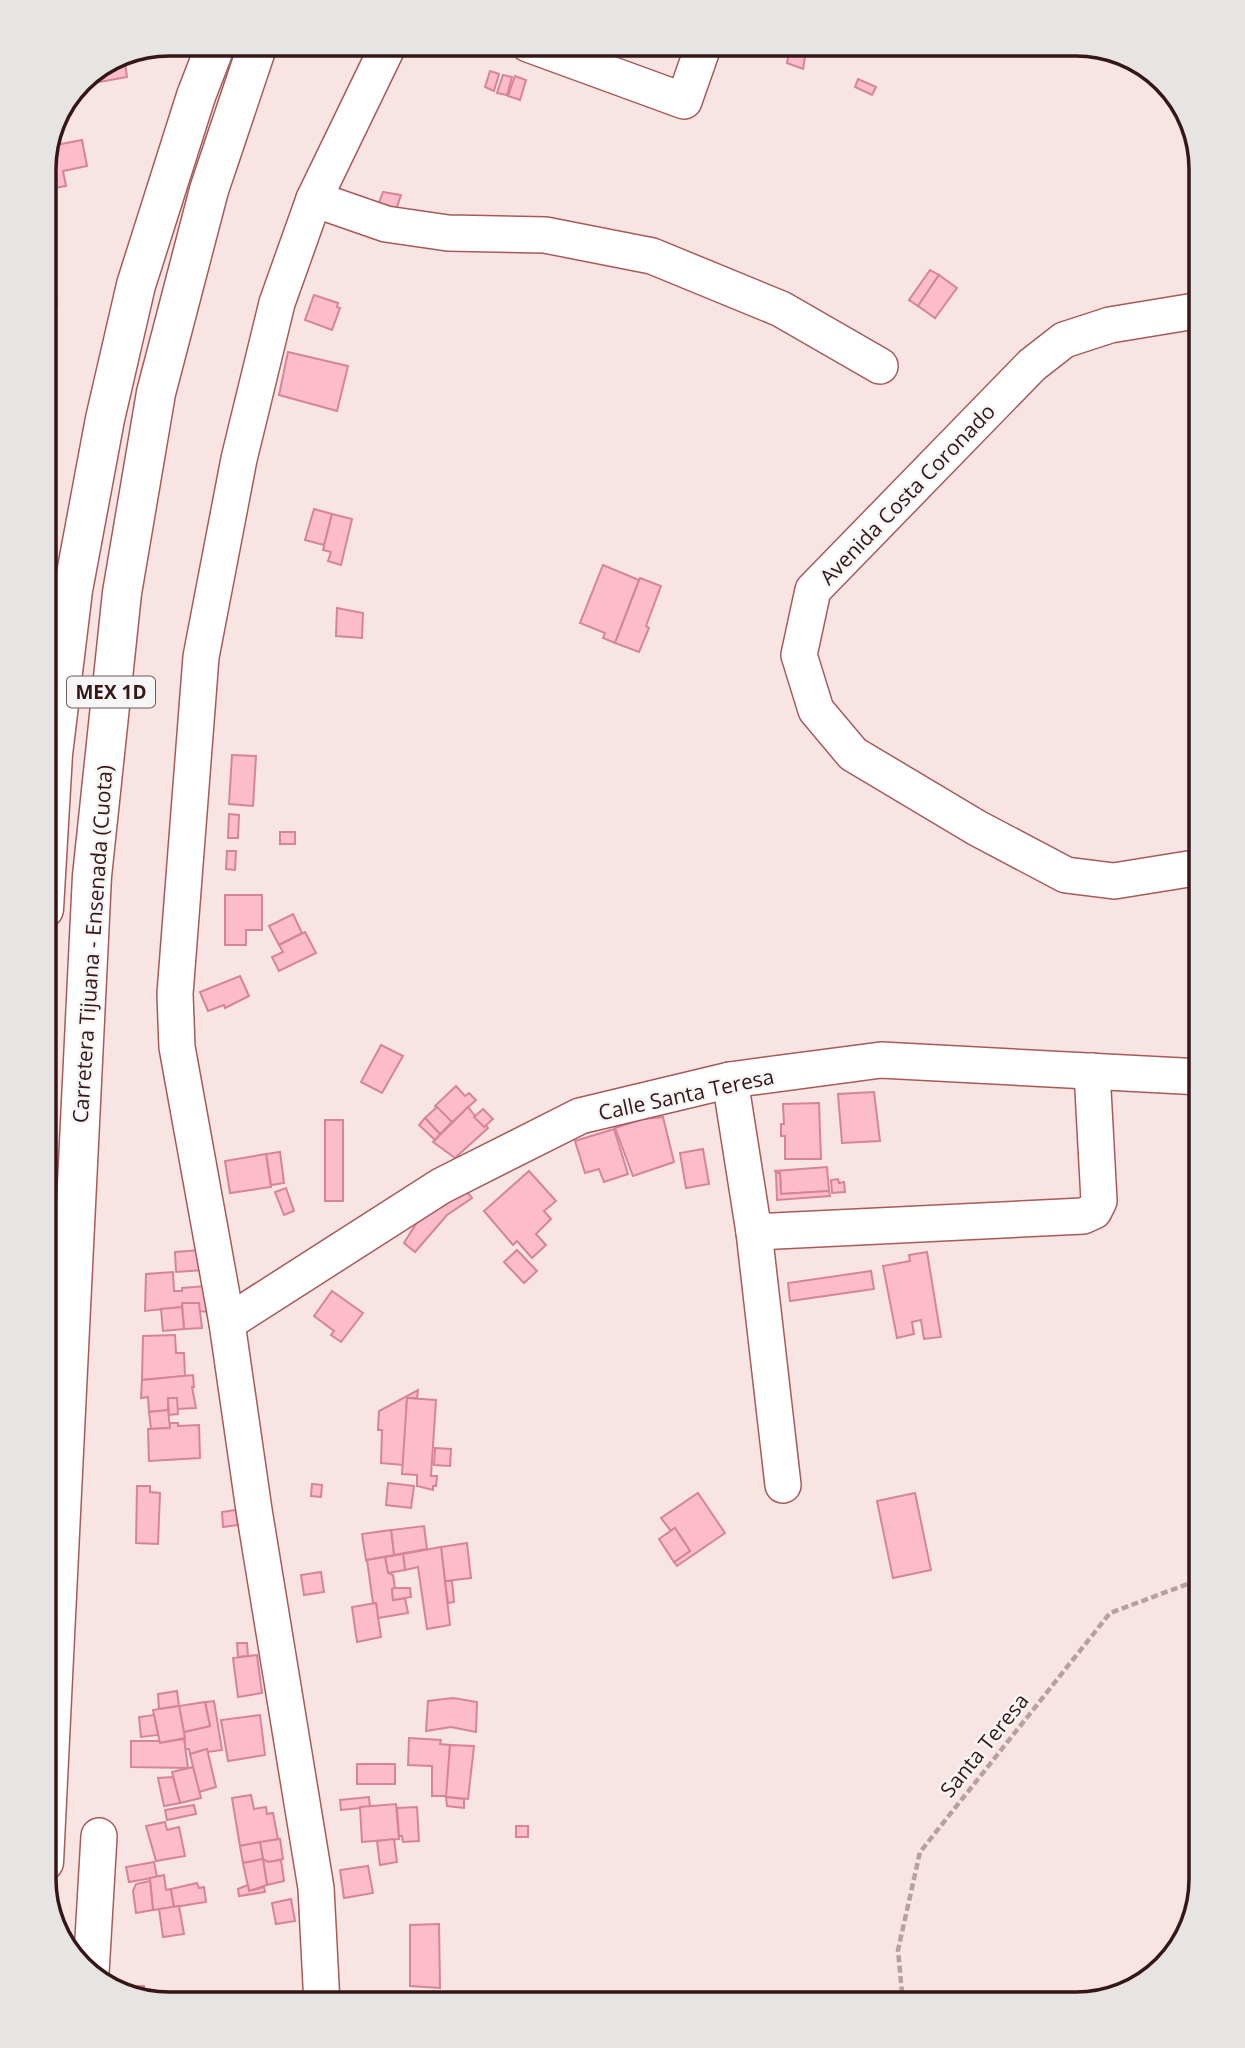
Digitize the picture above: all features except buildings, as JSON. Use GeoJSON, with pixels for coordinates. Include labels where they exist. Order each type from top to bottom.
{"type":"FeatureCollection","features":[{"type":"Feature","properties":{"kind":"highway","name":"MEX 1D"},"geometry":{"type":"LineString","coordinates":[[56,730],[70,617],[105,419],[136,285],[196,96],[211,56]]}},
{"type":"Feature","properties":{"kind":"highway","name":"Carretera Tijuana - Ensenada (Cuota)"},"geometry":{"type":"LineString","coordinates":[[56,1616],[92,876],[122,593],[156,393],[209,190],[254,56]]}},
{"type":"Feature","properties":{"kind":"street"},"geometry":{"type":"LineString","coordinates":[[321,1992],[316,1888],[254,1510],[228,1323],[177,1047],[175,994],[201,657],[240,459],[277,303],[314,200],[383,56]]}},
{"type":"Feature","properties":{"kind":"street"},"geometry":{"type":"LineString","coordinates":[[561,56],[684,100],[700,56]]}},
{"type":"Feature","properties":{"kind":"street"},"geometry":{"type":"LineString","coordinates":[[314,200],[386,224],[448,233],[545,235],[652,256],[781,309],[880,366]]}},
{"type":"Feature","properties":{"kind":"street","name":"Avenida Costa Coronado"},"geometry":{"type":"LineString","coordinates":[[1189,312],[1110,325],[1064,340],[1032,365],[813,590],[799,655],[816,710],[853,754],[999,840],[1066,875],[1090,879],[1114,881],[1189,869]]}},
{"type":"Feature","properties":{"kind":"street","name":"Calle Santa Teresa"},"geometry":{"type":"LineString","coordinates":[[228,1323],[441,1186],[580,1116],[730,1080],[881,1060],[1189,1076]]}},
{"type":"Feature","properties":{"kind":"street"},"geometry":{"type":"LineString","coordinates":[[754,1232],[1083,1216],[1094,1211],[1099,1201],[1092,1071]]}},
{"type":"Feature","properties":{"kind":"street"},"geometry":{"type":"LineString","coordinates":[[730,1080],[754,1232],[783,1485]]}},
{"type":"Feature","properties":{"kind":"street"},"geometry":{"type":"LineString","coordinates":[[92,1961],[99,1836]]}},
{"type":"Feature","properties":{"kind":"path","name":"Santa Teresa"},"geometry":{"type":"LineString","coordinates":[[902,1992],[898,1950],[920,1852],[1110,1613],[1189,1583]]}}]}
